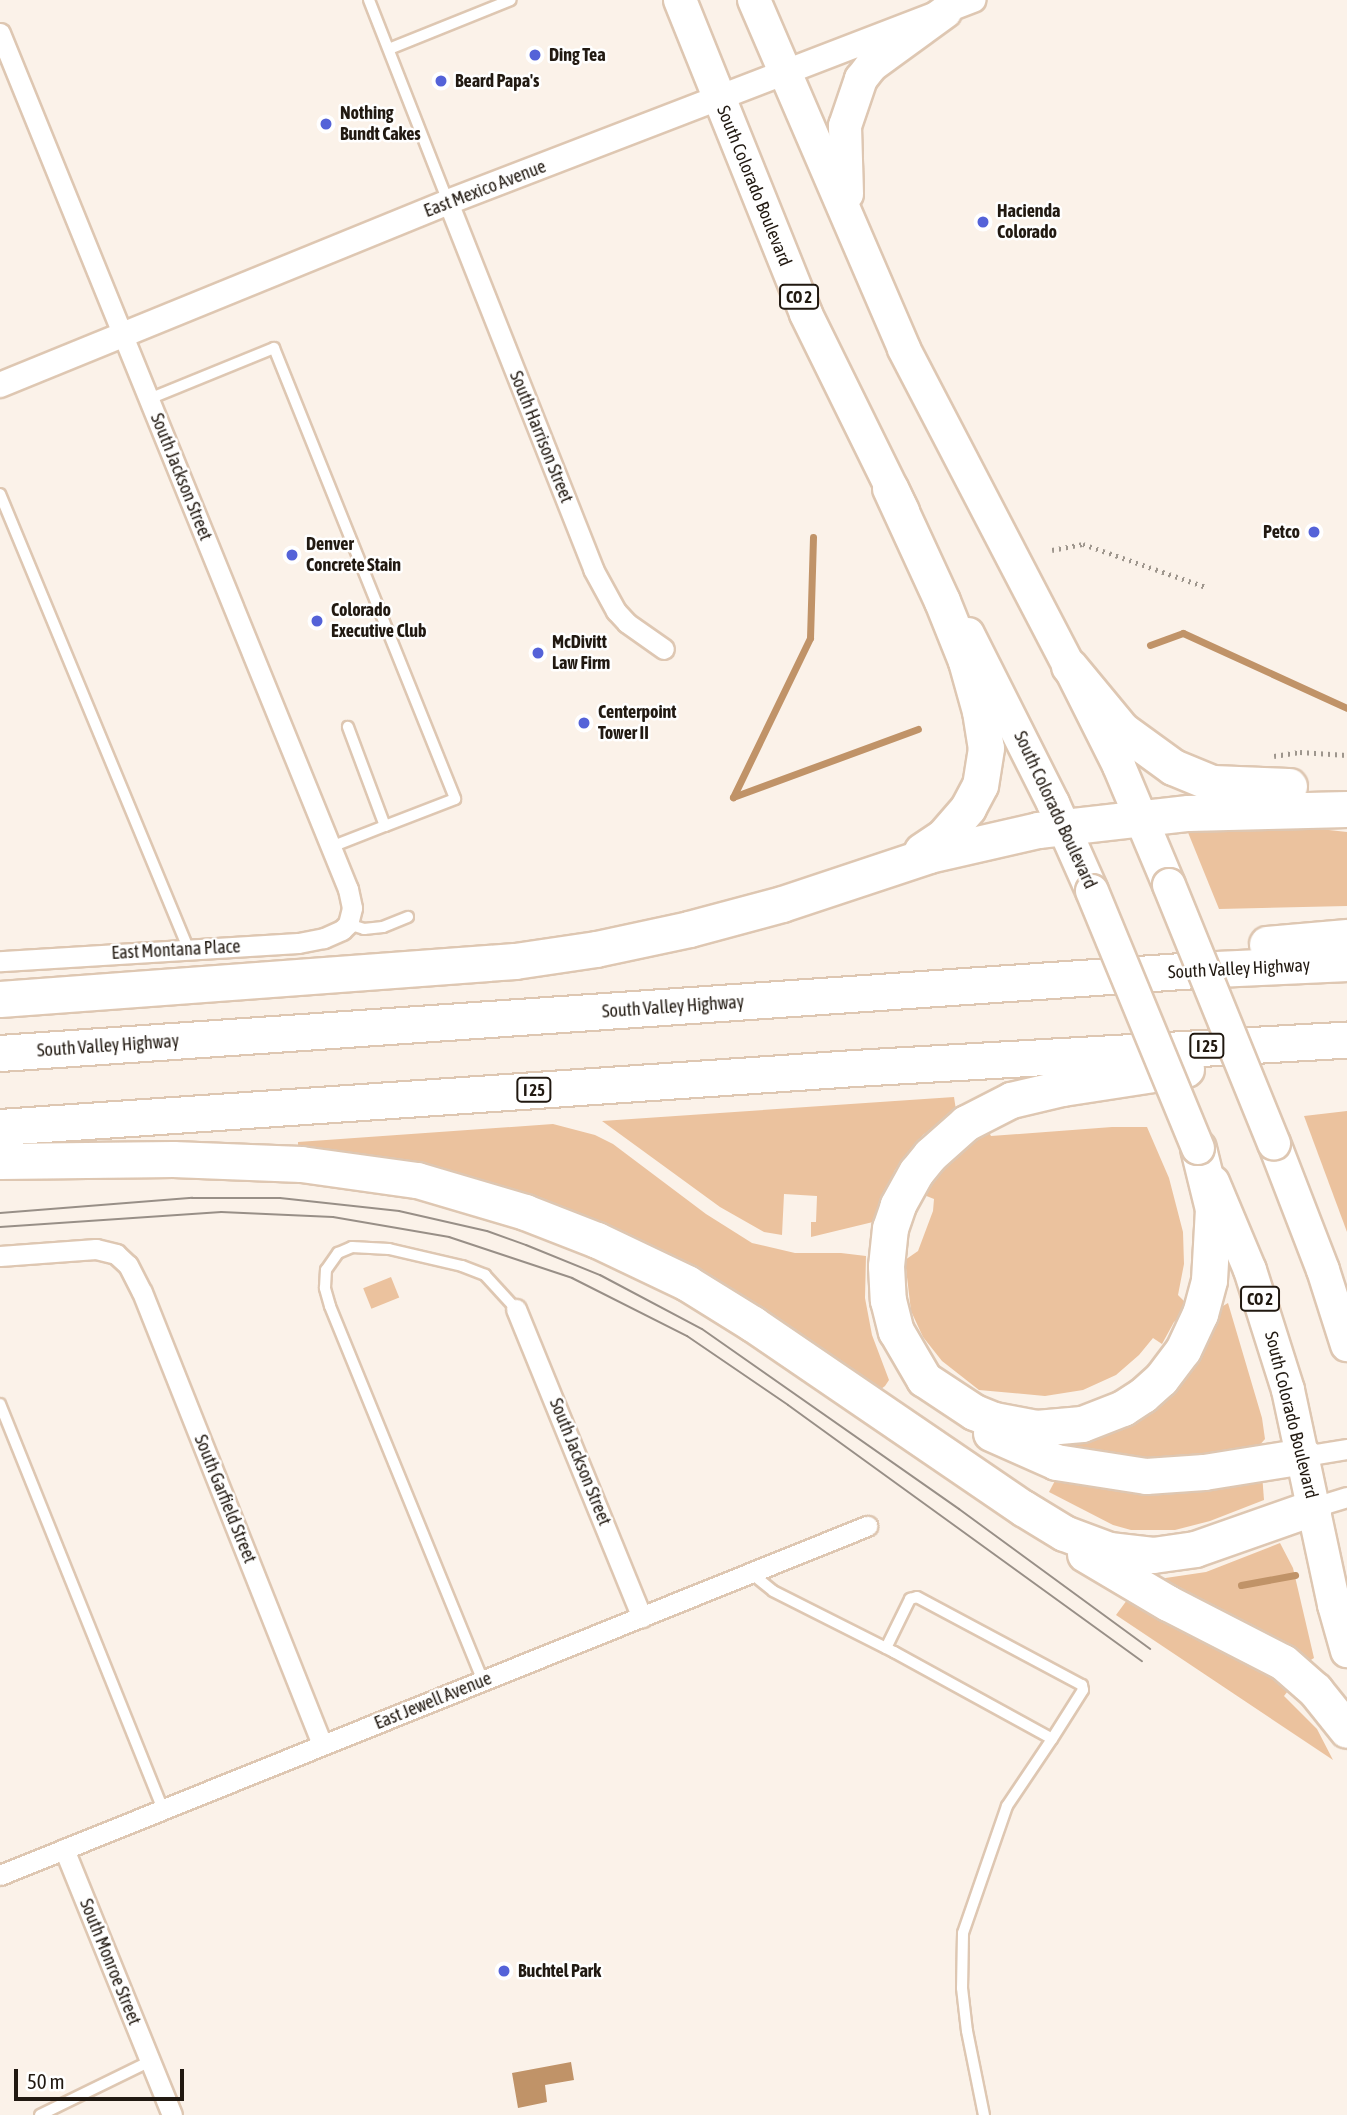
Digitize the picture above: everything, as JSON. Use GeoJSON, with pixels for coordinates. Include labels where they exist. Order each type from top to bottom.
{"type":"FeatureCollection","features":[{"type":"Feature","properties":{"kind":"highway"},"geometry":{"type":"LineString","coordinates":[[854,880],[911,857],[944,836],[974,799],[986,760],[980,711],[966,662],[890,488]]}},
{"type":"Feature","properties":{"kind":"highway"},"geometry":{"type":"LineString","coordinates":[[1069,666],[1109,716],[1133,740],[1161,761],[1195,778],[1238,785],[1299,786],[1347,797]]}},
{"type":"Feature","properties":{"kind":"highway"},"geometry":{"type":"LineString","coordinates":[[0,999],[431,969],[596,949],[689,929],[782,904],[942,851],[1064,825],[1244,810],[1347,809]]}},
{"type":"Feature","properties":{"kind":"highway"},"geometry":{"type":"LineString","coordinates":[[748,1002],[1000,970],[1347,937]]}},
{"type":"Feature","properties":{"kind":"highway","name":"South Valley Highway"},"geometry":{"type":"LineString","coordinates":[[0,1054],[1195,970],[1347,963]]}},
{"type":"Feature","properties":{"kind":"highway","name":"I 25"},"geometry":{"type":"LineString","coordinates":[[0,1127],[853,1068],[1347,1040]]}},
{"type":"Feature","properties":{"kind":"highway"},"geometry":{"type":"LineString","coordinates":[[1304,1456],[1146,1476],[1085,1469],[1056,1462],[999,1437],[963,1415],[924,1379],[902,1343],[891,1315],[886,1283],[887,1246],[895,1213],[916,1172],[940,1144],[966,1123],[1011,1100],[1150,1073],[1347,1050]]}},
{"type":"Feature","properties":{"kind":"highway"},"geometry":{"type":"LineString","coordinates":[[924,1379],[974,1412],[994,1420],[1036,1428],[1082,1423],[1123,1408],[1143,1395],[1161,1379],[1183,1350],[1200,1314],[1209,1280],[1213,1209],[1198,1148]]}},
{"type":"Feature","properties":{"kind":"highway"},"geometry":{"type":"LineString","coordinates":[[0,1161],[272,1162],[375,1172],[488,1199],[597,1240],[648,1263],[753,1324],[1111,1571],[1283,1662],[1315,1690],[1347,1730]]}},
{"type":"Feature","properties":{"kind":"highway"},"geometry":{"type":"LineString","coordinates":[[1023,1508],[1087,1543],[1131,1555],[1153,1555],[1216,1543],[1314,1507]]}},
{"type":"Feature","properties":{"kind":"main road","name":"South Colorado Boulevard"},"geometry":{"type":"LineString","coordinates":[[680,0],[806,314],[890,488],[1064,825],[1257,1292],[1288,1390],[1347,1651]]}},
{"type":"Feature","properties":{"kind":"main road"},"geometry":{"type":"LineString","coordinates":[[754,0],[904,349],[1069,666],[1141,817],[1274,1143],[1323,1270],[1347,1345]]}},
{"type":"Feature","properties":{"kind":"main road"},"geometry":{"type":"LineString","coordinates":[[849,217],[845,125],[854,93],[871,66],[944,12]]}},
{"type":"Feature","properties":{"kind":"street","name":"East Mexico Avenue"},"geometry":{"type":"LineString","coordinates":[[0,385],[449,202],[973,0]]}},
{"type":"Feature","properties":{"kind":"street","name":"South Jackson Street"},"geometry":{"type":"LineString","coordinates":[[0,33],[331,847],[351,899],[348,924]]}},
{"type":"Feature","properties":{"kind":"street","name":"South Harrison Street"},"geometry":{"type":"LineString","coordinates":[[449,202],[593,569],[622,617],[664,649]]}},
{"type":"Feature","properties":{"kind":"street","name":"East Montana Place"},"geometry":{"type":"LineString","coordinates":[[2,957],[298,943],[332,936],[348,924]]}},
{"type":"Feature","properties":{"kind":"street","name":"South Garfield Street"},"geometry":{"type":"LineString","coordinates":[[0,1256],[96,1249],[122,1256],[142,1292],[322,1745]]}},
{"type":"Feature","properties":{"kind":"street","name":"South Jackson Street"},"geometry":{"type":"LineString","coordinates":[[516,1309],[642,1617]]}},
{"type":"Feature","properties":{"kind":"street"},"geometry":{"type":"LineString","coordinates":[[1304,1456],[1347,1449]]}},
{"type":"Feature","properties":{"kind":"street"},"geometry":{"type":"LineString","coordinates":[[1314,1507],[1347,1496]]}},
{"type":"Feature","properties":{"kind":"street","name":"East Jewell Avenue"},"geometry":{"type":"LineString","coordinates":[[2,1868],[64,1849],[163,1810],[867,1526]]}},
{"type":"Feature","properties":{"kind":"street","name":"South Monroe Street"},"geometry":{"type":"LineString","coordinates":[[64,1849],[172,2115]]}},
{"type":"Feature","properties":{"kind":"lane"},"geometry":{"type":"LineString","coordinates":[[369,0],[449,202]]}},
{"type":"Feature","properties":{"kind":"lane"},"geometry":{"type":"LineString","coordinates":[[389,49],[511,0]]}},
{"type":"Feature","properties":{"kind":"lane"},"geometry":{"type":"LineString","coordinates":[[149,398],[274,348],[455,799],[331,847]]}},
{"type":"Feature","properties":{"kind":"lane"},"geometry":{"type":"LineString","coordinates":[[0,494],[188,948]]}},
{"type":"Feature","properties":{"kind":"lane"},"geometry":{"type":"LineString","coordinates":[[348,727],[385,826]]}},
{"type":"Feature","properties":{"kind":"lane"},"geometry":{"type":"LineString","coordinates":[[348,924],[364,929],[383,927],[408,917]]}},
{"type":"Feature","properties":{"kind":"lane"},"geometry":{"type":"LineString","coordinates":[[483,1681],[330,1306],[325,1288],[326,1270],[338,1253],[352,1247],[389,1249],[462,1266],[485,1275],[516,1309]]}},
{"type":"Feature","properties":{"kind":"lane"},"geometry":{"type":"LineString","coordinates":[[0,1404],[163,1810]]}},
{"type":"Feature","properties":{"kind":"lane"},"geometry":{"type":"LineString","coordinates":[[751,1573],[773,1591],[886,1648],[1052,1738]]}},
{"type":"Feature","properties":{"kind":"lane"},"geometry":{"type":"LineString","coordinates":[[886,1648],[910,1599],[917,1597],[1082,1685],[1083,1690],[1007,1806],[963,1933],[962,1988],[967,2031],[984,2115]]}},
{"type":"Feature","properties":{"kind":"lane"},"geometry":{"type":"LineString","coordinates":[[40,2115],[150,2061]]}},
{"type":"Feature","properties":{"kind":"path"},"geometry":{"type":"LineString","coordinates":[[1052,550],[1083,544],[1206,587]]}},
{"type":"Feature","properties":{"kind":"shaded area"},"geometry":{"type":"Polygon","coordinates":[[[1302,827],[1347,832],[1347,906],[1219,909],[1187,830],[1302,827]]]}},
{"type":"Feature","properties":{"kind":"shaded area"},"geometry":{"type":"Polygon","coordinates":[[[954,1097],[956,1110],[923,1135],[895,1170],[873,1222],[811,1237],[811,1222],[816,1222],[817,1196],[784,1194],[782,1235],[764,1232],[720,1207],[602,1121],[954,1097]]]}},
{"type":"Feature","properties":{"kind":"shaded area"},"geometry":{"type":"Polygon","coordinates":[[[1347,1111],[1347,1232],[1304,1116],[1347,1111]]]}},
{"type":"Feature","properties":{"kind":"shaded area"},"geometry":{"type":"Polygon","coordinates":[[[553,1124],[595,1135],[613,1144],[706,1214],[752,1243],[795,1253],[866,1256],[865,1298],[872,1335],[889,1380],[885,1386],[877,1392],[737,1292],[612,1226],[298,1152],[298,1142],[553,1124]]]}},
{"type":"Feature","properties":{"kind":"shaded area"},"geometry":{"type":"Polygon","coordinates":[[[1147,1127],[1169,1178],[1183,1232],[1184,1264],[1178,1295],[1187,1304],[1162,1344],[1153,1338],[1139,1355],[1116,1375],[1083,1390],[1045,1396],[979,1390],[942,1361],[923,1337],[911,1311],[905,1260],[918,1251],[933,1211],[934,1199],[924,1195],[936,1176],[955,1156],[989,1132],[991,1136],[1147,1127]]]}},
{"type":"Feature","properties":{"kind":"shaded area"},"geometry":{"type":"Polygon","coordinates":[[[391,1277],[399,1297],[371,1309],[363,1288],[391,1277]]]}},
{"type":"Feature","properties":{"kind":"shaded area"},"geometry":{"type":"Polygon","coordinates":[[[1228,1303],[1262,1418],[1265,1439],[1258,1447],[1213,1455],[1125,1461],[1050,1444],[1082,1441],[1135,1420],[1177,1386],[1190,1369],[1218,1309],[1228,1303]]]}},
{"type":"Feature","properties":{"kind":"shaded area"},"geometry":{"type":"Polygon","coordinates":[[[1262,1474],[1264,1500],[1210,1521],[1175,1530],[1131,1530],[1113,1525],[1049,1492],[1058,1475],[1262,1474]]]}},
{"type":"Feature","properties":{"kind":"shaded area"},"geometry":{"type":"Polygon","coordinates":[[[1280,1543],[1293,1568],[1314,1658],[1306,1663],[1152,1580],[1206,1572],[1280,1543]]]}},
{"type":"Feature","properties":{"kind":"shaded area"},"geometry":{"type":"Polygon","coordinates":[[[1127,1600],[1251,1661],[1291,1687],[1284,1696],[1317,1729],[1333,1760],[1116,1615],[1127,1600]]]}},
{"type":"Feature","properties":{"kind":"shaded area"},"geometry":{"type":"Polygon","coordinates":[[[571,2062],[574,2080],[545,2085],[547,2102],[518,2108],[512,2073],[571,2062]]]}},
{"type":"Feature","properties":{"kind":"waterway"},"geometry":{"type":"LineString","coordinates":[[813,537],[810,638],[733,797],[918,729]]}},
{"type":"Feature","properties":{"kind":"waterway"},"geometry":{"type":"LineString","coordinates":[[1150,645],[1183,633],[1347,708]]}},
{"type":"Feature","properties":{"kind":"waterway"},"geometry":{"type":"LineString","coordinates":[[1241,1585],[1295,1575]]}},
{"type":"Feature","properties":{"kind":"tram line"},"geometry":{"type":"LineString","coordinates":[[0,1213],[192,1198],[280,1198],[399,1211],[487,1231],[526,1245],[600,1275],[702,1329],[959,1509],[1150,1649]]}},
{"type":"Feature","properties":{"kind":"tram line"},"geometry":{"type":"LineString","coordinates":[[0,1227],[221,1212],[333,1217],[449,1237],[572,1278],[687,1336],[788,1405],[1142,1661]]}},
{"type":"Feature","properties":{"kind":"place","name":"Ding Tea"},"geometry":{"type":"Point","coordinates":[535,55]}},
{"type":"Feature","properties":{"kind":"place","name":"Beard Papa's"},"geometry":{"type":"Point","coordinates":[441,81]}},
{"type":"Feature","properties":{"kind":"place","name":"Nothing Bundt Cakes"},"geometry":{"type":"Point","coordinates":[326,124]}},
{"type":"Feature","properties":{"kind":"place","name":"Hacienda Colorado"},"geometry":{"type":"Point","coordinates":[983,222]}},
{"type":"Feature","properties":{"kind":"place","name":"Petco"},"geometry":{"type":"Point","coordinates":[1314,532]}},
{"type":"Feature","properties":{"kind":"place","name":"Denver Concrete Stain"},"geometry":{"type":"Point","coordinates":[292,555]}},
{"type":"Feature","properties":{"kind":"place","name":"Colorado Executive Club"},"geometry":{"type":"Point","coordinates":[317,621]}},
{"type":"Feature","properties":{"kind":"place","name":"McDivitt Law Firm"},"geometry":{"type":"Point","coordinates":[538,653]}},
{"type":"Feature","properties":{"kind":"place","name":"Centerpoint Tower II"},"geometry":{"type":"Point","coordinates":[584,723]}},
{"type":"Feature","properties":{"kind":"place","name":"Buchtel Park"},"geometry":{"type":"Point","coordinates":[504,1971]}}]}
